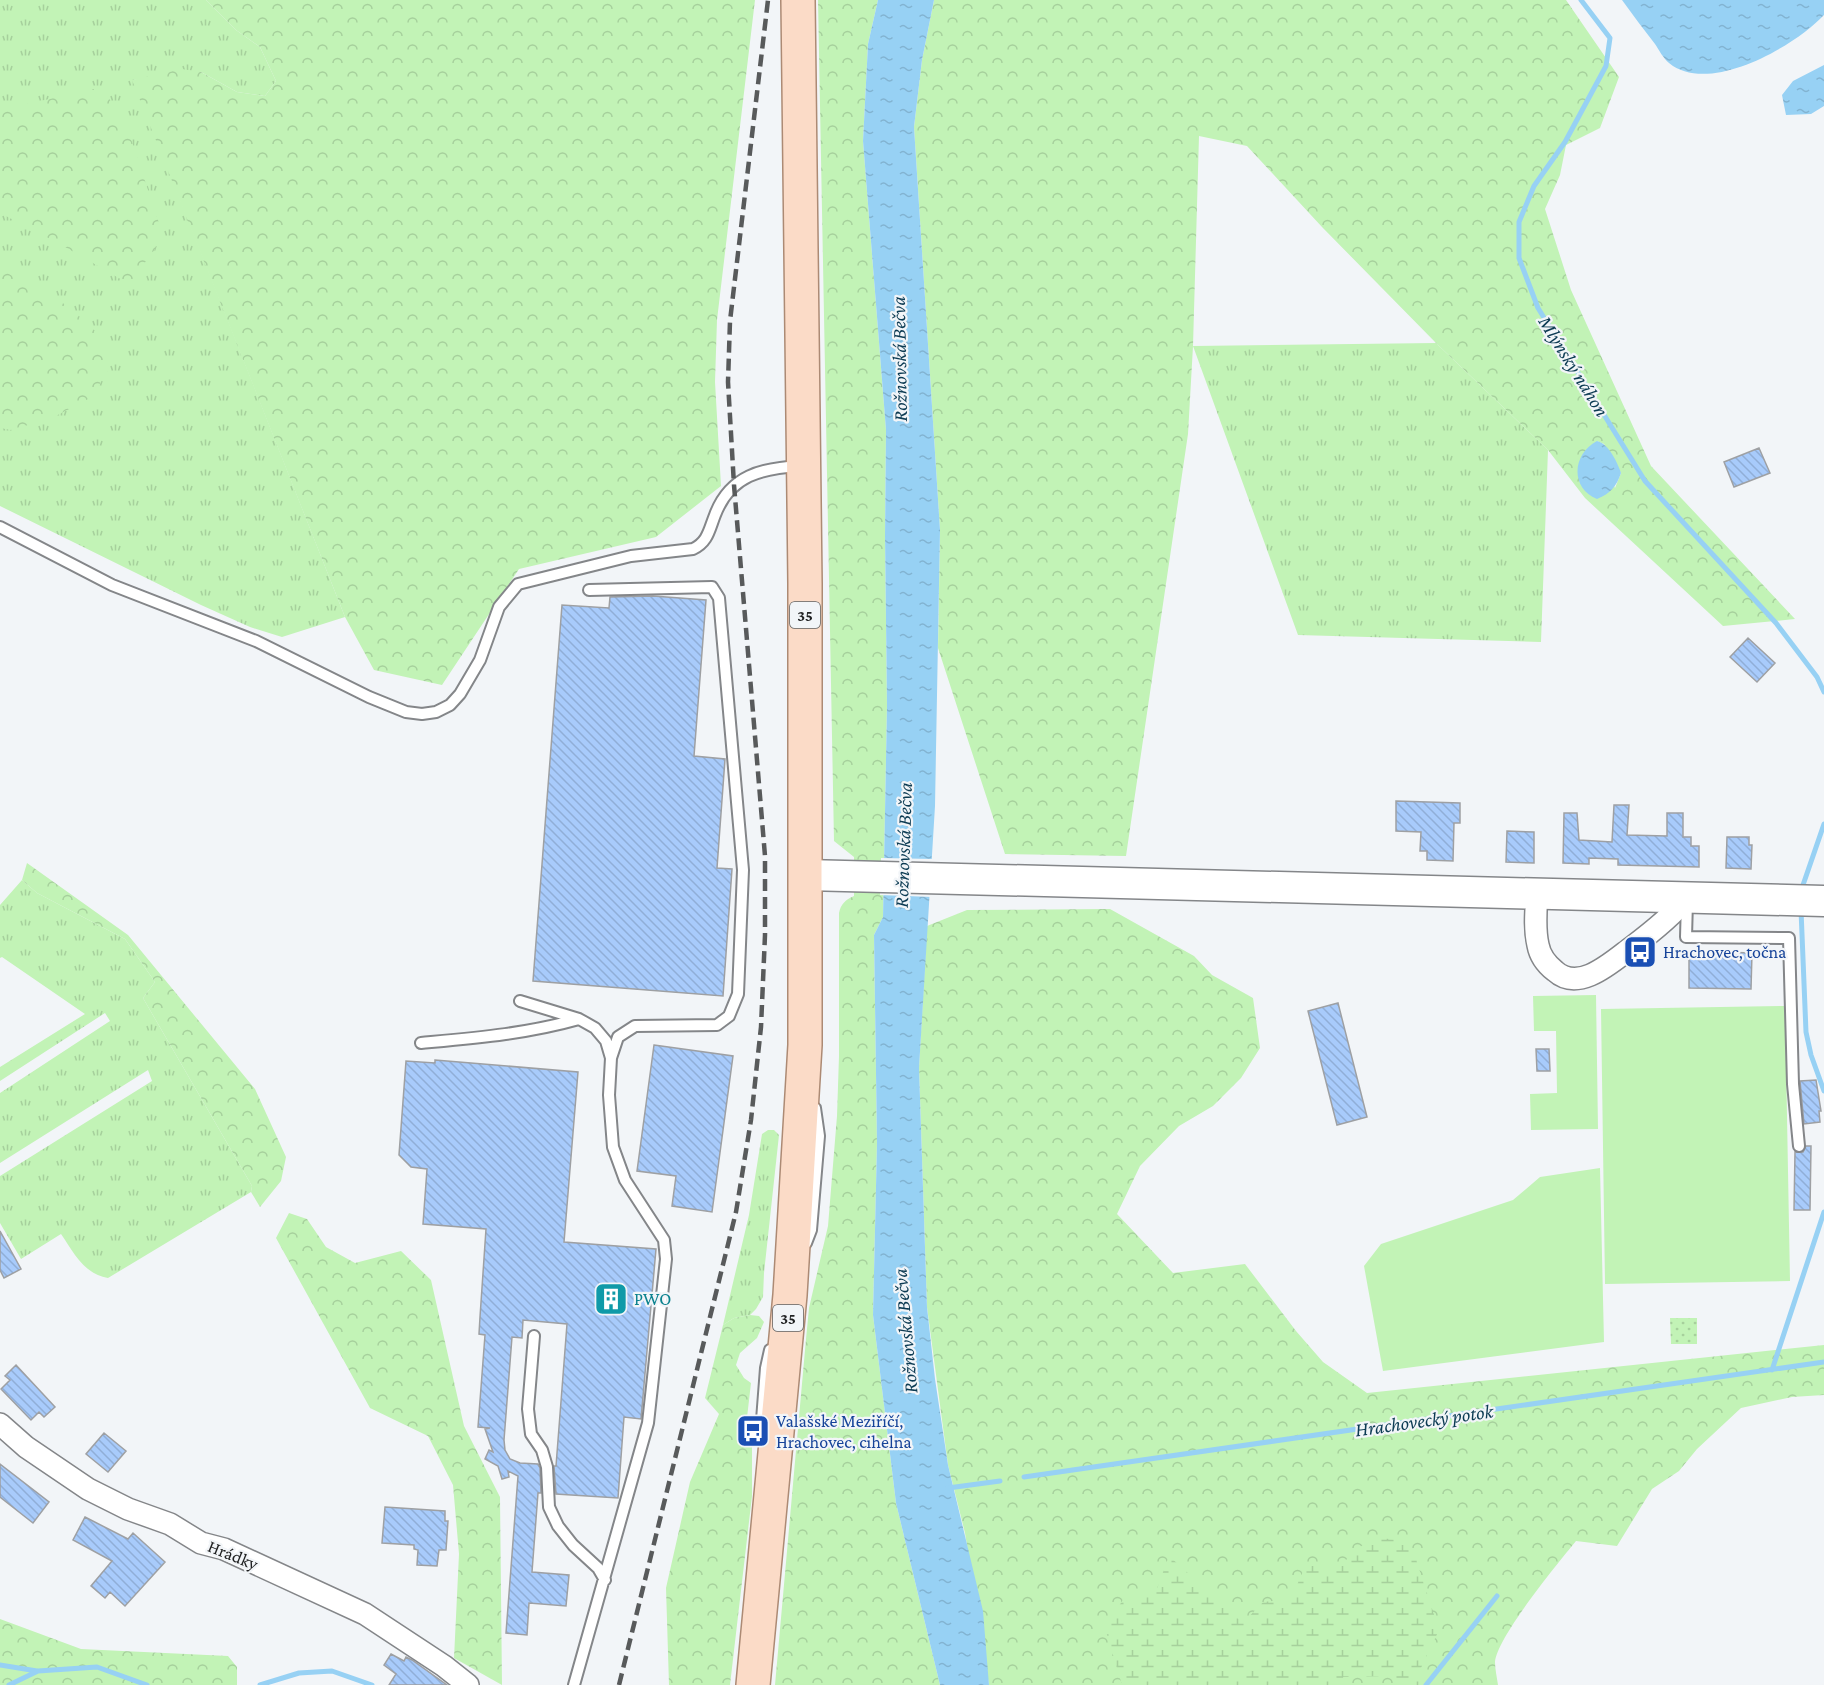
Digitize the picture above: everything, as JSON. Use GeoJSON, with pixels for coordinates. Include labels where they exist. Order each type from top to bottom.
{"type":"FeatureCollection","features":[{"type":"Feature","properties":{"kind":"main road","name":"35"},"geometry":{"type":"LineString","coordinates":[[753,1685],[766,1552],[782,1313],[805,1045],[804,466],[798,0]]}},
{"type":"Feature","properties":{"kind":"street"},"geometry":{"type":"LineString","coordinates":[[806,875],[1824,901]]}},
{"type":"Feature","properties":{"kind":"street"},"geometry":{"type":"LineString","coordinates":[[1537,893],[1537,937],[1541,955],[1546,964],[1559,975],[1576,979],[1592,975],[1609,965],[1673,914],[1687,898]]}},
{"type":"Feature","properties":{"kind":"street","name":"Hrádky"},"geometry":{"type":"LineString","coordinates":[[0,1424],[26,1447],[88,1489],[128,1509],[170,1524],[201,1543],[224,1549],[365,1614],[444,1666],[468,1685]]}},
{"type":"Feature","properties":{"kind":"lane"},"geometry":{"type":"LineString","coordinates":[[0,527],[111,585],[256,641],[406,712],[422,714],[436,712],[450,705],[460,694],[480,660],[499,607],[518,584],[631,556],[693,549],[702,545],[720,506],[734,485],[754,473],[804,466]]}},
{"type":"Feature","properties":{"kind":"lane"},"geometry":{"type":"LineString","coordinates":[[574,1685],[648,1424],[666,1259],[663,1240],[625,1180],[613,1148],[609,1095],[611,1058],[618,1037],[635,1026],[717,1025],[729,1016],[738,994],[743,870],[718,598],[712,587],[589,590]]}},
{"type":"Feature","properties":{"kind":"lane"},"geometry":{"type":"LineString","coordinates":[[1687,898],[1686,937],[1789,938],[1793,1084],[1799,1146]]}},
{"type":"Feature","properties":{"kind":"lane"},"geometry":{"type":"LineString","coordinates":[[520,1000],[579,1019],[595,1028],[606,1041],[611,1058]]}},
{"type":"Feature","properties":{"kind":"lane"},"geometry":{"type":"LineString","coordinates":[[421,1043],[519,1033],[579,1019]]}},
{"type":"Feature","properties":{"kind":"lane"},"geometry":{"type":"LineString","coordinates":[[760,1445],[766,1368],[782,1313]]}},
{"type":"Feature","properties":{"kind":"lane"},"geometry":{"type":"LineString","coordinates":[[534,1336],[528,1409],[531,1434],[542,1450],[547,1467],[549,1508],[558,1526],[573,1545],[598,1568],[605,1580]]}},
{"type":"Feature","properties":{"kind":"lane"},"geometry":{"type":"LineString","coordinates":[[762,1466],[766,1552]]}},
{"type":"Feature","properties":{"kind":"green space"},"geometry":{"type":"Polygon","coordinates":[[[0,0],[206,0],[236,30],[260,47],[276,81],[265,96],[237,92],[201,72],[133,80],[345,617],[282,637],[250,627],[0,506],[0,0]]]}},
{"type":"Feature","properties":{"kind":"green space"},"geometry":{"type":"Polygon","coordinates":[[[206,0],[755,0],[717,320],[715,382],[721,486],[656,537],[519,569],[442,685],[374,670],[345,617],[132,80],[182,69],[201,72],[237,92],[265,96],[276,81],[260,47],[236,30],[206,0]]]}},
{"type":"Feature","properties":{"kind":"green space"},"geometry":{"type":"Polygon","coordinates":[[[818,0],[878,0],[868,44],[863,141],[886,430],[887,706],[883,917],[874,935],[877,1143],[873,1315],[896,1503],[940,1685],[775,1685],[809,1308],[828,1226],[837,1116],[839,913],[844,903],[854,896],[854,857],[834,841],[818,0]]]}},
{"type":"Feature","properties":{"kind":"green space"},"geometry":{"type":"Polygon","coordinates":[[[934,0],[1566,0],[1619,77],[1600,128],[1566,145],[1560,175],[1545,209],[1571,290],[1651,466],[1795,619],[1723,626],[1585,498],[1548,450],[1436,343],[1322,227],[1247,146],[1199,136],[1188,434],[1126,856],[1005,854],[938,648],[940,530],[914,127],[922,60],[934,0]],[[1597,441],[1615,488],[1621,473],[1604,444],[1597,441]]]}},
{"type":"Feature","properties":{"kind":"green space"},"geometry":{"type":"Polygon","coordinates":[[[94,89],[108,97],[125,121],[161,229],[155,249],[129,284],[0,213],[0,110],[94,89]]]}},
{"type":"Feature","properties":{"kind":"green space"},"geometry":{"type":"Polygon","coordinates":[[[0,269],[68,306],[104,339],[108,370],[92,397],[52,418],[11,430],[0,428],[0,269]]]}},
{"type":"Feature","properties":{"kind":"green space"},"geometry":{"type":"Polygon","coordinates":[[[1436,343],[1548,450],[1541,642],[1298,635],[1193,346],[1436,343]]]}},
{"type":"Feature","properties":{"kind":"green space"},"geometry":{"type":"Polygon","coordinates":[[[27,863],[128,935],[255,1089],[286,1157],[281,1181],[260,1207],[251,1192],[252,1186],[143,998],[155,982],[125,939],[37,893],[22,880],[27,863]]]}},
{"type":"Feature","properties":{"kind":"green space"},"geometry":{"type":"Polygon","coordinates":[[[22,880],[37,893],[125,939],[155,982],[143,998],[252,1186],[251,1192],[108,1278],[86,1267],[61,1234],[21,1259],[0,1223],[0,1176],[152,1081],[148,1070],[0,1163],[0,1093],[110,1021],[105,1013],[0,1081],[0,1067],[85,1014],[2,957],[0,958],[0,905],[22,880]]]}},
{"type":"Feature","properties":{"kind":"green space"},"geometry":{"type":"Polygon","coordinates":[[[1110,909],[1194,956],[1212,975],[1253,998],[1260,1048],[1241,1078],[1213,1106],[1179,1126],[1140,1166],[1117,1214],[1173,1273],[1245,1264],[1296,1331],[1323,1362],[1367,1393],[1824,1345],[1824,1395],[1792,1397],[1741,1408],[1697,1449],[1679,1471],[1652,1489],[1617,1546],[1576,1541],[1530,1600],[1506,1636],[1495,1662],[1498,1685],[989,1685],[965,1533],[948,1465],[927,1307],[919,1068],[927,926],[967,910],[1110,909]]]}},
{"type":"Feature","properties":{"kind":"green space"},"geometry":{"type":"Polygon","coordinates":[[[1596,995],[1598,1129],[1531,1130],[1530,1094],[1557,1093],[1556,1031],[1534,1031],[1533,996],[1596,995]]]}},
{"type":"Feature","properties":{"kind":"green space"},"geometry":{"type":"Polygon","coordinates":[[[1785,1006],[1790,1281],[1605,1284],[1601,1009],[1785,1006]]]}},
{"type":"Feature","properties":{"kind":"green space"},"geometry":{"type":"Polygon","coordinates":[[[768,1130],[774,1130],[779,1135],[763,1297],[750,1315],[734,1318],[723,1325],[749,1215],[762,1134],[768,1130]]]}},
{"type":"Feature","properties":{"kind":"green space"},"geometry":{"type":"Polygon","coordinates":[[[1600,1168],[1604,1342],[1383,1371],[1364,1266],[1381,1244],[1513,1200],[1540,1177],[1600,1168]]]}},
{"type":"Feature","properties":{"kind":"green space"},"geometry":{"type":"Polygon","coordinates":[[[289,1213],[307,1219],[326,1247],[355,1263],[401,1251],[431,1280],[464,1426],[500,1497],[502,1685],[454,1658],[459,1554],[453,1485],[428,1436],[370,1408],[276,1238],[289,1213]]]}},
{"type":"Feature","properties":{"kind":"green space"},"geometry":{"type":"Polygon","coordinates":[[[759,1316],[764,1322],[757,1338],[740,1353],[736,1365],[744,1378],[751,1383],[745,1435],[752,1447],[752,1496],[730,1685],[669,1685],[666,1588],[690,1482],[719,1414],[705,1398],[723,1325],[734,1318],[759,1316]]]}},
{"type":"Feature","properties":{"kind":"green space"},"geometry":{"type":"Polygon","coordinates":[[[1670,1318],[1697,1318],[1697,1344],[1671,1344],[1670,1318]]]}},
{"type":"Feature","properties":{"kind":"green space"},"geometry":{"type":"Polygon","coordinates":[[[1379,1538],[1410,1541],[1439,1630],[1420,1670],[1425,1685],[1396,1685],[1394,1676],[1343,1677],[1345,1685],[1122,1685],[1105,1628],[1126,1595],[1155,1594],[1169,1556],[1243,1623],[1263,1602],[1291,1599],[1307,1562],[1338,1570],[1355,1549],[1379,1538]]]}},
{"type":"Feature","properties":{"kind":"green space"},"geometry":{"type":"Polygon","coordinates":[[[0,1619],[81,1649],[228,1656],[237,1667],[237,1685],[0,1685],[0,1619]]]}},
{"type":"Feature","properties":{"kind":"water","name":"Rožnovská Bečva"},"geometry":{"type":"Polygon","coordinates":[[[878,0],[934,0],[922,60],[914,127],[940,530],[935,806],[919,1068],[927,1307],[935,1379],[948,1465],[983,1611],[989,1685],[940,1685],[896,1503],[873,1315],[877,1143],[874,935],[883,917],[887,706],[886,430],[863,141],[868,44],[878,0]]]}},
{"type":"Feature","properties":{"kind":"water"},"geometry":{"type":"Polygon","coordinates":[[[1622,0],[1824,0],[1824,15],[1811,27],[1773,53],[1751,63],[1706,74],[1686,72],[1669,63],[1622,0]]]}},
{"type":"Feature","properties":{"kind":"water"},"geometry":{"type":"Polygon","coordinates":[[[1824,65],[1824,106],[1811,114],[1786,115],[1782,95],[1793,81],[1824,65]]]}},
{"type":"Feature","properties":{"kind":"water"},"geometry":{"type":"Polygon","coordinates":[[[1597,441],[1609,450],[1621,473],[1612,489],[1597,499],[1582,487],[1578,471],[1583,454],[1597,441]]]}},
{"type":"Feature","properties":{"kind":"pier"},"geometry":{"type":"Polygon","coordinates":[[[881,858],[934,859],[932,897],[880,895],[881,858]]]}},
{"type":"Feature","properties":{"kind":"building"},"geometry":{"type":"Polygon","coordinates":[[[1759,448],[1770,473],[1734,487],[1724,462],[1759,448]]]}},
{"type":"Feature","properties":{"kind":"building"},"geometry":{"type":"Polygon","coordinates":[[[653,596],[706,600],[694,756],[725,759],[717,868],[732,869],[723,996],[533,981],[562,605],[609,608],[610,597],[653,596]]]}},
{"type":"Feature","properties":{"kind":"building"},"geometry":{"type":"Polygon","coordinates":[[[1748,638],[1775,663],[1757,682],[1730,657],[1748,638]]]}},
{"type":"Feature","properties":{"kind":"building"},"geometry":{"type":"Polygon","coordinates":[[[1396,801],[1460,803],[1460,823],[1454,823],[1453,861],[1427,860],[1427,851],[1420,851],[1421,832],[1396,831],[1396,801]]]}},
{"type":"Feature","properties":{"kind":"building"},"geometry":{"type":"Polygon","coordinates":[[[1614,805],[1629,805],[1627,835],[1667,836],[1667,813],[1683,813],[1683,837],[1691,837],[1691,846],[1699,846],[1699,867],[1618,865],[1618,859],[1589,858],[1589,864],[1563,863],[1564,813],[1577,813],[1579,840],[1612,842],[1614,805]]]}},
{"type":"Feature","properties":{"kind":"building"},"geometry":{"type":"Polygon","coordinates":[[[1507,831],[1534,832],[1534,863],[1506,862],[1507,831]]]}},
{"type":"Feature","properties":{"kind":"building"},"geometry":{"type":"Polygon","coordinates":[[[1727,837],[1749,837],[1749,845],[1752,845],[1751,869],[1726,868],[1727,837]]]}},
{"type":"Feature","properties":{"kind":"building"},"geometry":{"type":"Polygon","coordinates":[[[1689,951],[1752,953],[1751,989],[1689,988],[1689,951]]]}},
{"type":"Feature","properties":{"kind":"building"},"geometry":{"type":"Polygon","coordinates":[[[1338,1003],[1367,1117],[1337,1125],[1308,1011],[1338,1003]]]}},
{"type":"Feature","properties":{"kind":"building"},"geometry":{"type":"Polygon","coordinates":[[[654,1045],[733,1056],[712,1212],[672,1206],[676,1176],[637,1171],[654,1045]]]}},
{"type":"Feature","properties":{"kind":"building"},"geometry":{"type":"Polygon","coordinates":[[[1536,1049],[1549,1049],[1550,1071],[1537,1071],[1536,1049]]]}},
{"type":"Feature","properties":{"kind":"building","name":"PWO"},"geometry":{"type":"Polygon","coordinates":[[[435,1060],[578,1072],[564,1242],[656,1249],[641,1419],[624,1417],[618,1498],[556,1494],[554,1466],[556,1466],[567,1324],[523,1320],[522,1338],[512,1337],[505,1450],[510,1459],[520,1463],[538,1464],[540,1468],[541,1493],[538,1493],[532,1572],[569,1575],[566,1606],[529,1603],[527,1635],[506,1633],[518,1476],[508,1471],[509,1477],[502,1479],[498,1466],[485,1459],[489,1450],[493,1452],[485,1429],[490,1428],[478,1427],[485,1335],[479,1334],[486,1229],[423,1224],[427,1169],[411,1167],[399,1155],[406,1061],[435,1063],[435,1060]]]}},
{"type":"Feature","properties":{"kind":"building"},"geometry":{"type":"Polygon","coordinates":[[[1816,1080],[1821,1111],[1819,1111],[1820,1122],[1804,1124],[1800,1081],[1816,1080]]]}},
{"type":"Feature","properties":{"kind":"building"},"geometry":{"type":"Polygon","coordinates":[[[1806,1146],[1811,1146],[1810,1210],[1794,1210],[1795,1152],[1803,1152],[1806,1146]]]}},
{"type":"Feature","properties":{"kind":"building"},"geometry":{"type":"Polygon","coordinates":[[[0,1231],[21,1269],[4,1278],[0,1270],[0,1231]]]}},
{"type":"Feature","properties":{"kind":"building"},"geometry":{"type":"Polygon","coordinates":[[[16,1365],[55,1407],[44,1417],[39,1412],[31,1420],[1,1389],[10,1380],[5,1376],[16,1365]]]}},
{"type":"Feature","properties":{"kind":"building"},"geometry":{"type":"Polygon","coordinates":[[[104,1433],[126,1451],[108,1472],[86,1454],[104,1433]]]}},
{"type":"Feature","properties":{"kind":"building"},"geometry":{"type":"Polygon","coordinates":[[[0,1464],[49,1502],[33,1523],[0,1497],[0,1464]]]}},
{"type":"Feature","properties":{"kind":"building"},"geometry":{"type":"Polygon","coordinates":[[[385,1507],[445,1511],[445,1521],[448,1521],[446,1550],[439,1550],[437,1566],[417,1565],[418,1550],[414,1549],[414,1545],[382,1543],[385,1507]]]}},
{"type":"Feature","properties":{"kind":"building"},"geometry":{"type":"Polygon","coordinates":[[[85,1517],[128,1539],[133,1533],[165,1562],[125,1606],[110,1592],[105,1598],[91,1586],[112,1561],[73,1540],[85,1517]]]}},
{"type":"Feature","properties":{"kind":"building"},"geometry":{"type":"Polygon","coordinates":[[[391,1654],[404,1661],[406,1657],[412,1660],[447,1685],[389,1685],[396,1674],[384,1665],[391,1654]]]}},
{"type":"Feature","properties":{"kind":"waterway","name":"Mlýnský náhon"},"geometry":{"type":"LineString","coordinates":[[1581,0],[1610,38],[1606,66],[1565,142],[1534,186],[1519,222],[1519,258],[1538,308],[1645,481],[1776,623],[1817,677],[1824,692]]}},
{"type":"Feature","properties":{"kind":"waterway","name":"Mlýnský náhon"},"geometry":{"type":"LineString","coordinates":[[1803,885],[1824,824]]}},
{"type":"Feature","properties":{"kind":"waterway","name":"Mlýnský náhon"},"geometry":{"type":"LineString","coordinates":[[1801,910],[1806,1032],[1811,1055],[1824,1091]]}},
{"type":"Feature","properties":{"kind":"waterway","name":"Mlýnský náhon"},"geometry":{"type":"LineString","coordinates":[[1772,1370],[1824,1212]]}},
{"type":"Feature","properties":{"kind":"waterway","name":"Hrachovecký potok"},"geometry":{"type":"LineString","coordinates":[[1024,1477],[1824,1362]]}},
{"type":"Feature","properties":{"kind":"waterway","name":"Hrachovecký potok"},"geometry":{"type":"LineString","coordinates":[[948,1488],[1000,1481]]}},
{"type":"Feature","properties":{"kind":"waterway"},"geometry":{"type":"LineString","coordinates":[[1426,1685],[1497,1596]]}},
{"type":"Feature","properties":{"kind":"waterway"},"geometry":{"type":"LineString","coordinates":[[0,1665],[37,1671]]}},
{"type":"Feature","properties":{"kind":"waterway"},"geometry":{"type":"LineString","coordinates":[[9,1685],[38,1671],[97,1667],[147,1685]]}},
{"type":"Feature","properties":{"kind":"waterway"},"geometry":{"type":"LineString","coordinates":[[260,1685],[299,1673],[332,1671],[372,1685]]}},
{"type":"Feature","properties":{"kind":"railway"},"geometry":{"type":"LineString","coordinates":[[619,1685],[736,1212],[751,1120],[761,1027],[765,935],[765,856],[734,485],[728,382],[730,321],[768,0]]}},
{"type":"Feature","properties":{"kind":"place","name":"Hrachovec, točna"},"geometry":{"type":"Point","coordinates":[1640,952]}},
{"type":"Feature","properties":{"kind":"place","name":"PWO"},"geometry":{"type":"Point","coordinates":[611,1299]}},
{"type":"Feature","properties":{"kind":"place","name":"Valašské Meziříčí, Hrachovec, cihelna"},"geometry":{"type":"Point","coordinates":[753,1431]}}]}
